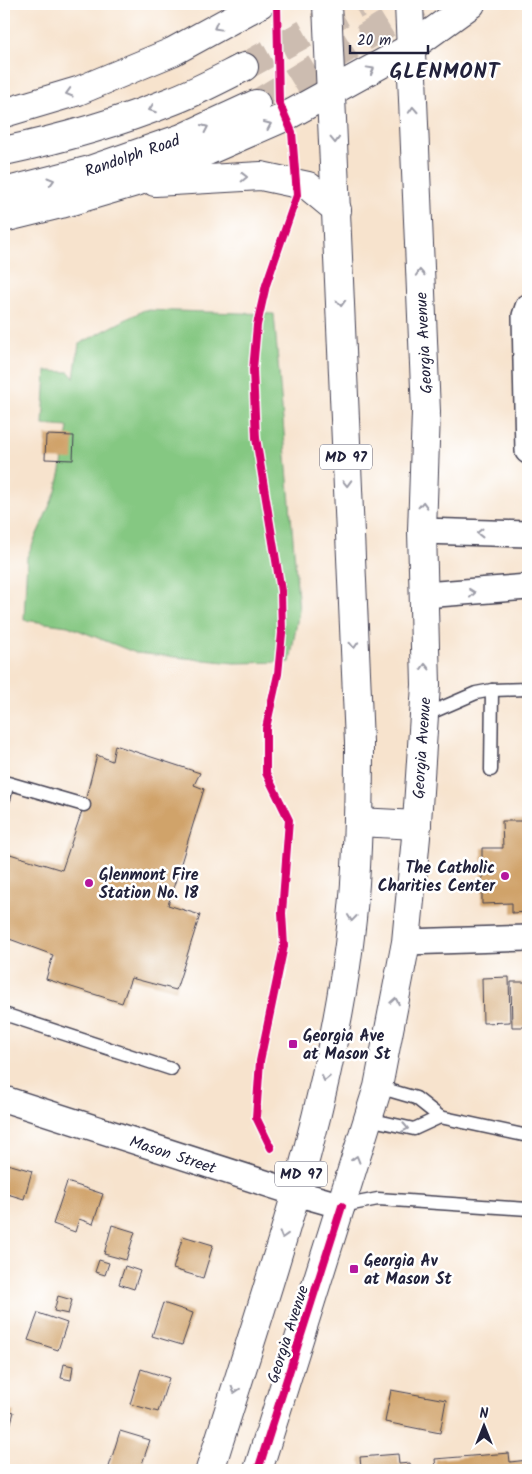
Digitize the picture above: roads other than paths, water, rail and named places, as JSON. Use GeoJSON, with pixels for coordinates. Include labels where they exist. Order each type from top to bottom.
{"type":"FeatureCollection","features":[{"type":"Feature","properties":{"kind":"main road"},"geometry":{"type":"LineString","coordinates":[[4,113],[78,91],[172,52],[260,4]]}},
{"type":"Feature","properties":{"kind":"main road","name":"Georgia Avenue"},"geometry":{"type":"LineString","coordinates":[[210,1470],[296,1193],[326,1072],[341,998],[352,919],[358,822],[359,742],[327,4]]}},
{"type":"Feature","properties":{"kind":"main road","name":"Georgia Avenue"},"geometry":{"type":"LineString","coordinates":[[258,1470],[378,1086],[406,942],[417,825],[426,685],[422,532],[426,412],[409,4]]}},
{"type":"Feature","properties":{"kind":"main road"},"geometry":{"type":"LineString","coordinates":[[4,218],[126,184],[278,120],[410,48],[471,4]]}},
{"type":"Feature","properties":{"kind":"main road"},"geometry":{"type":"LineString","coordinates":[[4,151],[40,143],[128,118],[174,101],[244,67]]}},
{"type":"Feature","properties":{"kind":"main road","name":"Randolph Road"},"geometry":{"type":"LineString","coordinates":[[4,192],[81,172],[182,138],[256,104]]}},
{"type":"Feature","properties":{"kind":"main road"},"geometry":{"type":"LineString","coordinates":[[126,184],[261,176],[308,186],[337,210]]}},
{"type":"Feature","properties":{"kind":"main road"},"geometry":{"type":"LineString","coordinates":[[358,822],[417,825]]}},
{"type":"Feature","properties":{"kind":"street"},"geometry":{"type":"LineString","coordinates":[[528,307],[525,316],[528,451]]}},
{"type":"Feature","properties":{"kind":"street"},"geometry":{"type":"LineString","coordinates":[[422,532],[528,534]]}},
{"type":"Feature","properties":{"kind":"street"},"geometry":{"type":"LineString","coordinates":[[424,595],[528,587]]}},
{"type":"Feature","properties":{"kind":"street"},"geometry":{"type":"LineString","coordinates":[[406,942],[528,938]]}},
{"type":"Feature","properties":{"kind":"street","name":"Mason Street"},"geometry":{"type":"LineString","coordinates":[[4,1099],[342,1206]]}},
{"type":"Feature","properties":{"kind":"lane"},"geometry":{"type":"LineString","coordinates":[[423,716],[476,693],[492,690],[528,689]]}},
{"type":"Feature","properties":{"kind":"lane"},"geometry":{"type":"LineString","coordinates":[[491,770],[492,690]]}},
{"type":"Feature","properties":{"kind":"lane"},"geometry":{"type":"LineString","coordinates":[[4,798],[8,783],[84,805]]}},
{"type":"Feature","properties":{"kind":"lane"},"geometry":{"type":"LineString","coordinates":[[4,1014],[171,1069]]}},
{"type":"Feature","properties":{"kind":"lane"},"geometry":{"type":"LineString","coordinates":[[378,1086],[416,1098],[440,1116],[528,1136]]}},
{"type":"Feature","properties":{"kind":"lane"},"geometry":{"type":"LineString","coordinates":[[368,1119],[414,1129],[440,1116]]}},
{"type":"Feature","properties":{"kind":"lane"},"geometry":{"type":"LineString","coordinates":[[342,1206],[378,1199],[528,1209]]}},
{"type":"Feature","properties":{"kind":"tunnel"},"geometry":{"type":"LineString","coordinates":[[244,67],[358,4]]}},
{"type":"Feature","properties":{"kind":"tunnel"},"geometry":{"type":"LineString","coordinates":[[256,104],[419,4]]}},
{"type":"Feature","properties":{"kind":"place","name":"The Catholic Charities Center"},"geometry":{"type":"Point","coordinates":[505,876]}},
{"type":"Feature","properties":{"kind":"place","name":"Glenmont Fire Station No. 18"},"geometry":{"type":"Point","coordinates":[89,883]}},
{"type":"Feature","properties":{"kind":"place","name":"Georgia Ave at Mason St"},"geometry":{"type":"Point","coordinates":[293,1044]}},
{"type":"Feature","properties":{"kind":"place","name":"Georgia Av at Mason St"},"geometry":{"type":"Point","coordinates":[354,1269]}},
{"type":"Feature","properties":{"kind":"district","name":"GLENMONT"},"geometry":{"type":"Point","coordinates":[445,71]}}]}
